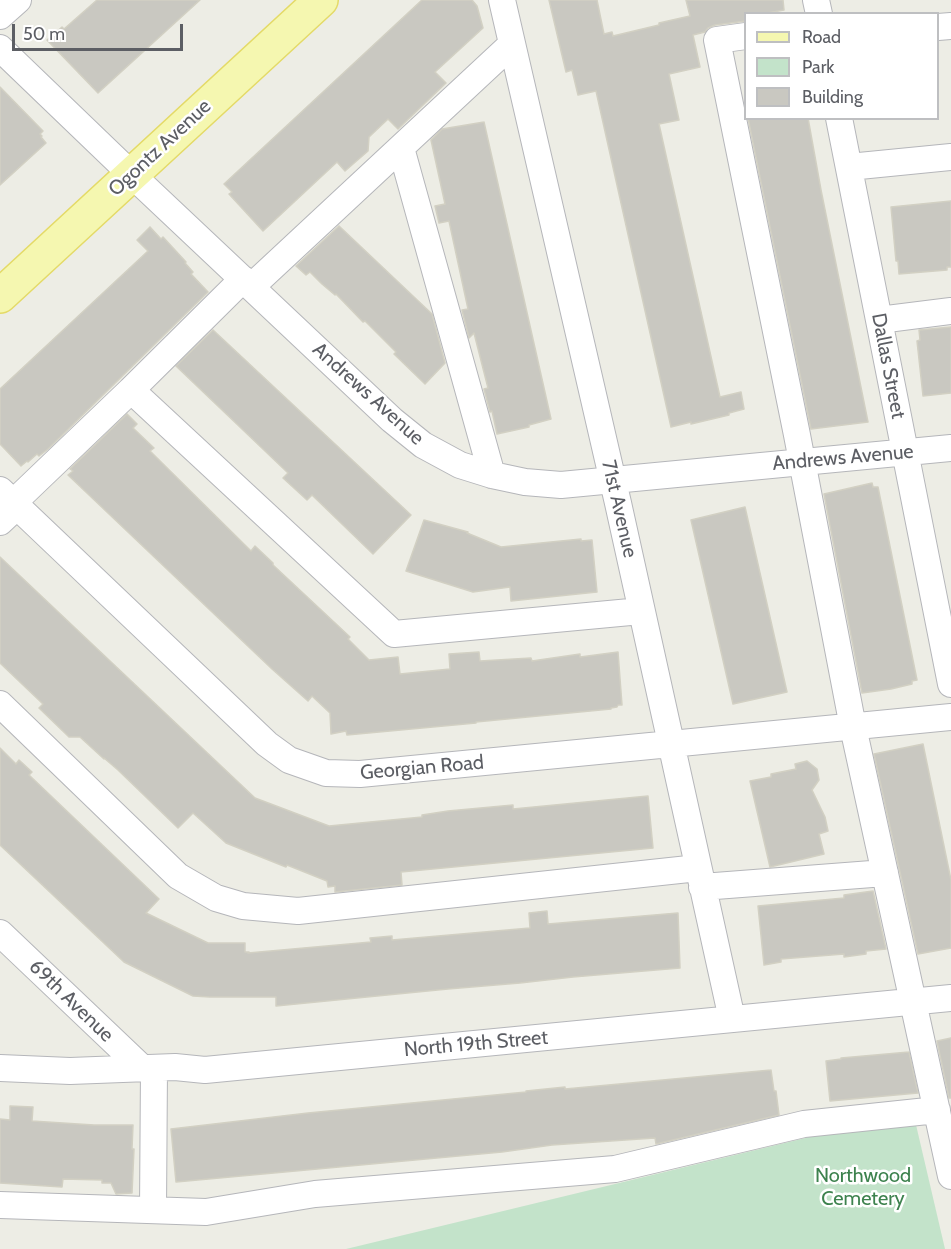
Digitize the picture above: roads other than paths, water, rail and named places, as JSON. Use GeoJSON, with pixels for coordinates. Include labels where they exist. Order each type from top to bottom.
{"type":"FeatureCollection","features":[{"type":"Feature","properties":{"kind":"main road","name":"Ogontz Avenue"},"geometry":{"type":"LineString","coordinates":[[0,296],[321,0]]}},
{"type":"Feature","properties":{"kind":"street"},"geometry":{"type":"LineString","coordinates":[[0,16],[18,0]]}},
{"type":"Feature","properties":{"kind":"street","name":"71st Avenue"},"geometry":{"type":"LineString","coordinates":[[502,0],[613,480],[732,1019]]}},
{"type":"Feature","properties":{"kind":"street"},"geometry":{"type":"LineString","coordinates":[[744,36],[717,40],[853,727],[951,1176]]}},
{"type":"Feature","properties":{"kind":"street"},"geometry":{"type":"LineString","coordinates":[[8,506],[247,283],[401,148],[512,44]]}},
{"type":"Feature","properties":{"kind":"street","name":"Andrews Avenue"},"geometry":{"type":"LineString","coordinates":[[0,48],[392,420],[423,445],[460,465],[525,482],[561,485],[951,448]]}},
{"type":"Feature","properties":{"kind":"street","name":"Dallas Street"},"geometry":{"type":"LineString","coordinates":[[839,120],[904,452],[942,589],[951,684]]}},
{"type":"Feature","properties":{"kind":"street"},"geometry":{"type":"LineString","coordinates":[[401,148],[492,475]]}},
{"type":"Feature","properties":{"kind":"street"},"geometry":{"type":"LineString","coordinates":[[849,167],[951,157]]}},
{"type":"Feature","properties":{"kind":"street"},"geometry":{"type":"LineString","coordinates":[[879,320],[951,311]]}},
{"type":"Feature","properties":{"kind":"street"},"geometry":{"type":"LineString","coordinates":[[131,390],[394,634],[641,611]]}},
{"type":"Feature","properties":{"kind":"street","name":"Georgian Road"},"geometry":{"type":"LineString","coordinates":[[8,506],[267,744],[289,760],[326,773],[360,774],[951,717]]}},
{"type":"Feature","properties":{"kind":"street"},"geometry":{"type":"LineString","coordinates":[[0,704],[178,876],[216,898],[243,906],[298,911],[700,877],[885,873]]}},
{"type":"Feature","properties":{"kind":"street","name":"69th Avenue"},"geometry":{"type":"LineString","coordinates":[[2,936],[148,1068]]}},
{"type":"Feature","properties":{"kind":"street","name":"North 19th Street"},"geometry":{"type":"LineString","coordinates":[[0,1068],[70,1071],[175,1067],[205,1070],[951,998]]}},
{"type":"Feature","properties":{"kind":"street"},"geometry":{"type":"LineString","coordinates":[[148,1068],[153,1210]]}},
{"type":"Feature","properties":{"kind":"street"},"geometry":{"type":"LineString","coordinates":[[0,1205],[206,1212],[315,1194],[615,1169],[804,1124],[937,1110]]}},
{"type":"Feature","properties":{"kind":"park label","name":"Northwood Cemetery"},"geometry":{"type":"Point","coordinates":[863,1188]}}]}
